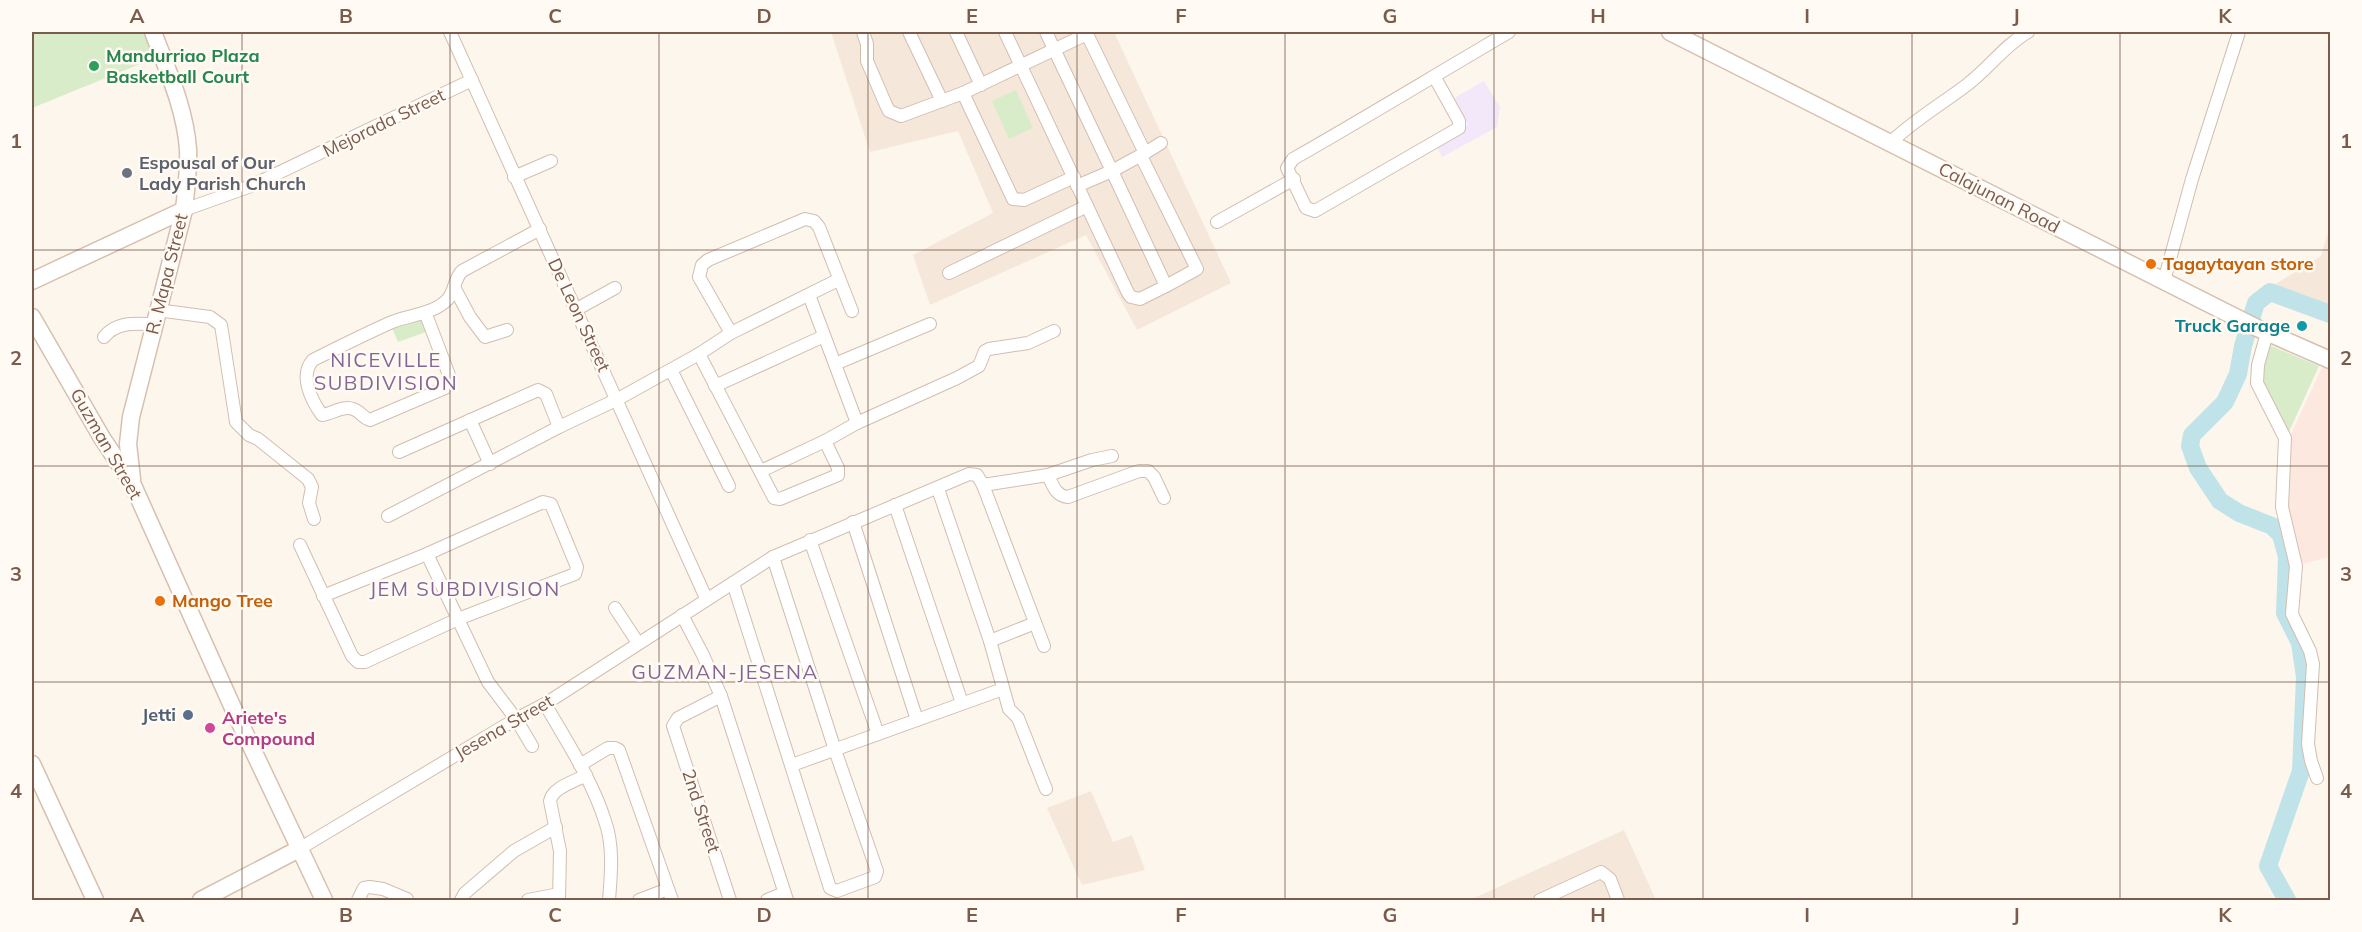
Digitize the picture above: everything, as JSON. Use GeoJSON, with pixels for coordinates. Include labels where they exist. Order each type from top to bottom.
{"type":"FeatureCollection","features":[{"type":"Feature","properties":{"kind":"main road","name":"R. Mapa Street"},"geometry":{"type":"LineString","coordinates":[[132,483],[128,444],[131,417],[184,210],[188,177],[188,148],[179,104],[153,32]]}},
{"type":"Feature","properties":{"kind":"main road","name":"Calajunan Road"},"geometry":{"type":"LineString","coordinates":[[1670,32],[2231,316],[2331,360]]}},
{"type":"Feature","properties":{"kind":"main road","name":"Mejorada Street"},"geometry":{"type":"LineString","coordinates":[[32,281],[184,210]]}},
{"type":"Feature","properties":{"kind":"main road","name":"Guzman Street"},"geometry":{"type":"LineString","coordinates":[[32,317],[102,438],[132,483],[324,900]]}},
{"type":"Feature","properties":{"kind":"main road"},"geometry":{"type":"LineString","coordinates":[[32,764],[95,900]]}},
{"type":"Feature","properties":{"kind":"main road"},"geometry":{"type":"LineString","coordinates":[[201,900],[299,849]]}},
{"type":"Feature","properties":{"kind":"street"},"geometry":{"type":"LineString","coordinates":[[863,32],[867,44],[867,61],[889,111],[901,116],[981,85],[1022,66],[1055,50],[1087,33],[1197,269],[1140,299],[1131,297],[1075,182],[1022,66],[1005,32]]}},
{"type":"Feature","properties":{"kind":"street"},"geometry":{"type":"LineString","coordinates":[[909,32],[942,101]]}},
{"type":"Feature","properties":{"kind":"street"},"geometry":{"type":"LineString","coordinates":[[956,32],[981,85]]}},
{"type":"Feature","properties":{"kind":"street"},"geometry":{"type":"LineString","coordinates":[[1046,32],[1166,286]]}},
{"type":"Feature","properties":{"kind":"street"},"geometry":{"type":"LineString","coordinates":[[1434,76],[1459,121],[1459,128],[1315,211],[1306,208],[1287,168],[1293,159],[1434,76],[1509,32]]}},
{"type":"Feature","properties":{"kind":"street"},"geometry":{"type":"LineString","coordinates":[[1890,143],[1924,113],[1970,82],[2006,47],[2028,32]]}},
{"type":"Feature","properties":{"kind":"street"},"geometry":{"type":"LineString","coordinates":[[2164,281],[2192,179],[2240,32]]}},
{"type":"Feature","properties":{"kind":"street","name":"De Leon Street"},"geometry":{"type":"LineString","coordinates":[[455,33],[472,80],[514,177],[577,309],[706,598]]}},
{"type":"Feature","properties":{"kind":"street","name":"Mejorada Street"},"geometry":{"type":"LineString","coordinates":[[184,210],[251,186],[472,80]]}},
{"type":"Feature","properties":{"kind":"street"},"geometry":{"type":"LineString","coordinates":[[963,93],[1013,199],[1024,200],[1112,171],[1161,143]]}},
{"type":"Feature","properties":{"kind":"street"},"geometry":{"type":"LineString","coordinates":[[514,177],[551,161]]}},
{"type":"Feature","properties":{"kind":"street"},"geometry":{"type":"LineString","coordinates":[[1217,222],[1294,180]]}},
{"type":"Feature","properties":{"kind":"street"},"geometry":{"type":"LineString","coordinates":[[948,273],[1087,206]]}},
{"type":"Feature","properties":{"kind":"street"},"geometry":{"type":"LineString","coordinates":[[731,333],[699,277],[702,265],[708,260],[805,219],[814,221],[819,228],[852,311]]}},
{"type":"Feature","properties":{"kind":"street"},"geometry":{"type":"LineString","coordinates":[[425,312],[449,375],[450,381],[445,388],[370,420],[346,407],[322,415],[309,389],[305,374],[313,360],[395,321],[425,312],[449,298],[454,282],[462,271],[540,229]]}},
{"type":"Feature","properties":{"kind":"street"},"geometry":{"type":"LineString","coordinates":[[388,516],[618,399],[699,354],[731,333],[838,280]]}},
{"type":"Feature","properties":{"kind":"street"},"geometry":{"type":"LineString","coordinates":[[454,287],[470,317],[485,337],[507,330]]}},
{"type":"Feature","properties":{"kind":"street"},"geometry":{"type":"LineString","coordinates":[[577,309],[615,288]]}},
{"type":"Feature","properties":{"kind":"street"},"geometry":{"type":"LineString","coordinates":[[809,295],[857,423]]}},
{"type":"Feature","properties":{"kind":"street"},"geometry":{"type":"LineString","coordinates":[[104,337],[109,331],[124,323],[156,317],[210,317],[221,325],[236,422],[249,435],[258,439],[308,479],[312,487],[309,503],[314,519]]}},
{"type":"Feature","properties":{"kind":"street"},"geometry":{"type":"LineString","coordinates":[[835,364],[930,324]]}},
{"type":"Feature","properties":{"kind":"street"},"geometry":{"type":"LineString","coordinates":[[2261,330],[2257,383],[2285,438],[2282,507],[2296,566],[2292,614],[2310,651],[2313,664],[2308,744],[2317,778]]}},
{"type":"Feature","properties":{"kind":"street"},"geometry":{"type":"LineString","coordinates":[[761,471],[976,367],[989,349],[1028,344],[1054,331]]}},
{"type":"Feature","properties":{"kind":"street"},"geometry":{"type":"LineString","coordinates":[[715,386],[824,336]]}},
{"type":"Feature","properties":{"kind":"street"},"geometry":{"type":"LineString","coordinates":[[699,354],[776,499],[838,475],[838,468],[825,441]]}},
{"type":"Feature","properties":{"kind":"street"},"geometry":{"type":"LineString","coordinates":[[671,370],[729,486]]}},
{"type":"Feature","properties":{"kind":"street"},"geometry":{"type":"LineString","coordinates":[[399,452],[541,390],[546,394],[559,427]]}},
{"type":"Feature","properties":{"kind":"street"},"geometry":{"type":"LineString","coordinates":[[470,420],[490,464]]}},
{"type":"Feature","properties":{"kind":"street"},"geometry":{"type":"LineString","coordinates":[[1044,646],[983,485],[1048,475],[1092,460],[1112,456]]}},
{"type":"Feature","properties":{"kind":"street"},"geometry":{"type":"LineString","coordinates":[[1048,475],[1057,493],[1068,497],[1139,471],[1148,471],[1154,477],[1164,498]]}},
{"type":"Feature","properties":{"kind":"street","name":"Jesena Street"},"geometry":{"type":"LineString","coordinates":[[299,849],[516,719],[545,704],[706,598],[773,557],[969,474],[979,477],[983,485]]}},
{"type":"Feature","properties":{"kind":"street"},"geometry":{"type":"LineString","coordinates":[[938,489],[990,641],[1009,709],[1018,718],[1046,789]]}},
{"type":"Feature","properties":{"kind":"street"},"geometry":{"type":"LineString","coordinates":[[300,545],[323,596],[352,656],[358,662],[365,662],[458,619],[577,571],[551,504],[543,502],[427,554],[323,596]]}},
{"type":"Feature","properties":{"kind":"street"},"geometry":{"type":"LineString","coordinates":[[895,505],[963,703]]}},
{"type":"Feature","properties":{"kind":"street"},"geometry":{"type":"LineString","coordinates":[[853,522],[917,720]]}},
{"type":"Feature","properties":{"kind":"street"},"geometry":{"type":"LineString","coordinates":[[810,540],[878,734]]}},
{"type":"Feature","properties":{"kind":"street"},"geometry":{"type":"LineString","coordinates":[[427,554],[488,682],[516,719],[532,746]]}},
{"type":"Feature","properties":{"kind":"street"},"geometry":{"type":"LineString","coordinates":[[733,583],[830,888],[837,891],[875,878],[877,871],[835,750],[773,557]]}},
{"type":"Feature","properties":{"kind":"street"},"geometry":{"type":"LineString","coordinates":[[615,608],[638,644]]}},
{"type":"Feature","properties":{"kind":"street"},"geometry":{"type":"LineString","coordinates":[[682,615],[721,696],[786,897],[767,900]]}},
{"type":"Feature","properties":{"kind":"street"},"geometry":{"type":"LineString","coordinates":[[990,641],[1035,623]]}},
{"type":"Feature","properties":{"kind":"street"},"geometry":{"type":"LineString","coordinates":[[792,765],[1003,689]]}},
{"type":"Feature","properties":{"kind":"street","name":"2nd Street"},"geometry":{"type":"LineString","coordinates":[[721,696],[674,722],[673,726],[730,900]]}},
{"type":"Feature","properties":{"kind":"street"},"geometry":{"type":"LineString","coordinates":[[545,704],[583,770],[606,823],[612,863],[609,900]]}},
{"type":"Feature","properties":{"kind":"street"},"geometry":{"type":"LineString","coordinates":[[528,900],[559,897],[560,851],[550,797],[608,748],[615,748],[619,750],[670,895],[639,900]]}},
{"type":"Feature","properties":{"kind":"street"},"geometry":{"type":"LineString","coordinates":[[461,900],[472,886],[514,851],[556,827]]}},
{"type":"Feature","properties":{"kind":"street"},"geometry":{"type":"LineString","coordinates":[[1540,900],[1601,872],[1610,879],[1618,900]]}},
{"type":"Feature","properties":{"kind":"street"},"geometry":{"type":"LineString","coordinates":[[358,900],[360,892],[370,887],[407,899]]}},
{"type":"Feature","properties":{"kind":"shaded area"},"geometry":{"type":"Polygon","coordinates":[[[831,32],[1114,32],[1231,283],[1137,330],[1086,235],[930,305],[913,255],[993,213],[958,131],[870,152],[831,32]]]}},
{"type":"Feature","properties":{"kind":"shaded area"},"geometry":{"type":"Polygon","coordinates":[[[1484,81],[1500,107],[1497,127],[1442,157],[1435,144],[1468,125],[1454,98],[1484,81]]]}},
{"type":"Feature","properties":{"kind":"shaded area"},"geometry":{"type":"Polygon","coordinates":[[[2330,225],[2330,305],[2274,285],[2321,256],[2330,225]]]}},
{"type":"Feature","properties":{"kind":"shaded area"},"geometry":{"type":"Polygon","coordinates":[[[2322,367],[2330,369],[2330,557],[2298,565],[2284,505],[2288,441],[2322,367]]]}},
{"type":"Feature","properties":{"kind":"shaded area"},"geometry":{"type":"Polygon","coordinates":[[[1091,791],[1113,842],[1132,835],[1145,870],[1082,885],[1047,808],[1091,791]]]}},
{"type":"Feature","properties":{"kind":"shaded area"},"geometry":{"type":"Polygon","coordinates":[[[1624,830],[1656,900],[1470,900],[1624,830]]]}},
{"type":"Feature","properties":{"kind":"green space"},"geometry":{"type":"Polygon","coordinates":[[[32,32],[145,32],[155,58],[32,108],[32,32]]]}},
{"type":"Feature","properties":{"kind":"green space"},"geometry":{"type":"Polygon","coordinates":[[[1016,90],[1033,128],[1009,139],[992,101],[1016,90]]]}},
{"type":"Feature","properties":{"kind":"green space"},"geometry":{"type":"Polygon","coordinates":[[[421,317],[426,332],[398,342],[392,328],[421,317]]]}},
{"type":"Feature","properties":{"kind":"green space"},"geometry":{"type":"Polygon","coordinates":[[[2267,344],[2319,366],[2288,434],[2259,382],[2267,344]]]}},
{"type":"Feature","properties":{"kind":"waterway"},"geometry":{"type":"LineString","coordinates":[[2287,900],[2268,866],[2301,771],[2305,677],[2300,643],[2285,613],[2287,557],[2281,535],[2272,526],[2239,513],[2220,501],[2198,468],[2190,446],[2192,435],[2225,402],[2238,374],[2243,346],[2256,303],[2270,292],[2330,314]]}},
{"type":"Feature","properties":{"kind":"place","name":"Mandurriao Plaza Basketball Court"},"geometry":{"type":"Point","coordinates":[94,66]}},
{"type":"Feature","properties":{"kind":"place","name":"Espousal of Our Lady Parish Church"},"geometry":{"type":"Point","coordinates":[127,173]}},
{"type":"Feature","properties":{"kind":"place","name":"Tagaytayan store"},"geometry":{"type":"Point","coordinates":[2151,264]}},
{"type":"Feature","properties":{"kind":"place","name":"Truck Garage"},"geometry":{"type":"Point","coordinates":[2302,326]}},
{"type":"Feature","properties":{"kind":"place","name":"Mango Tree"},"geometry":{"type":"Point","coordinates":[160,601]}},
{"type":"Feature","properties":{"kind":"place","name":"Jetti"},"geometry":{"type":"Point","coordinates":[188,715]}},
{"type":"Feature","properties":{"kind":"place","name":"Ariete's Compound"},"geometry":{"type":"Point","coordinates":[210,728]}},
{"type":"Feature","properties":{"kind":"district","name":"NICEVILLE SUBDIVISION"},"geometry":{"type":"Point","coordinates":[386,372]}},
{"type":"Feature","properties":{"kind":"district","name":"JEM SUBDIVISION"},"geometry":{"type":"Point","coordinates":[465,589]}},
{"type":"Feature","properties":{"kind":"district","name":"GUZMAN-JESENA"},"geometry":{"type":"Point","coordinates":[725,672]}}]}
